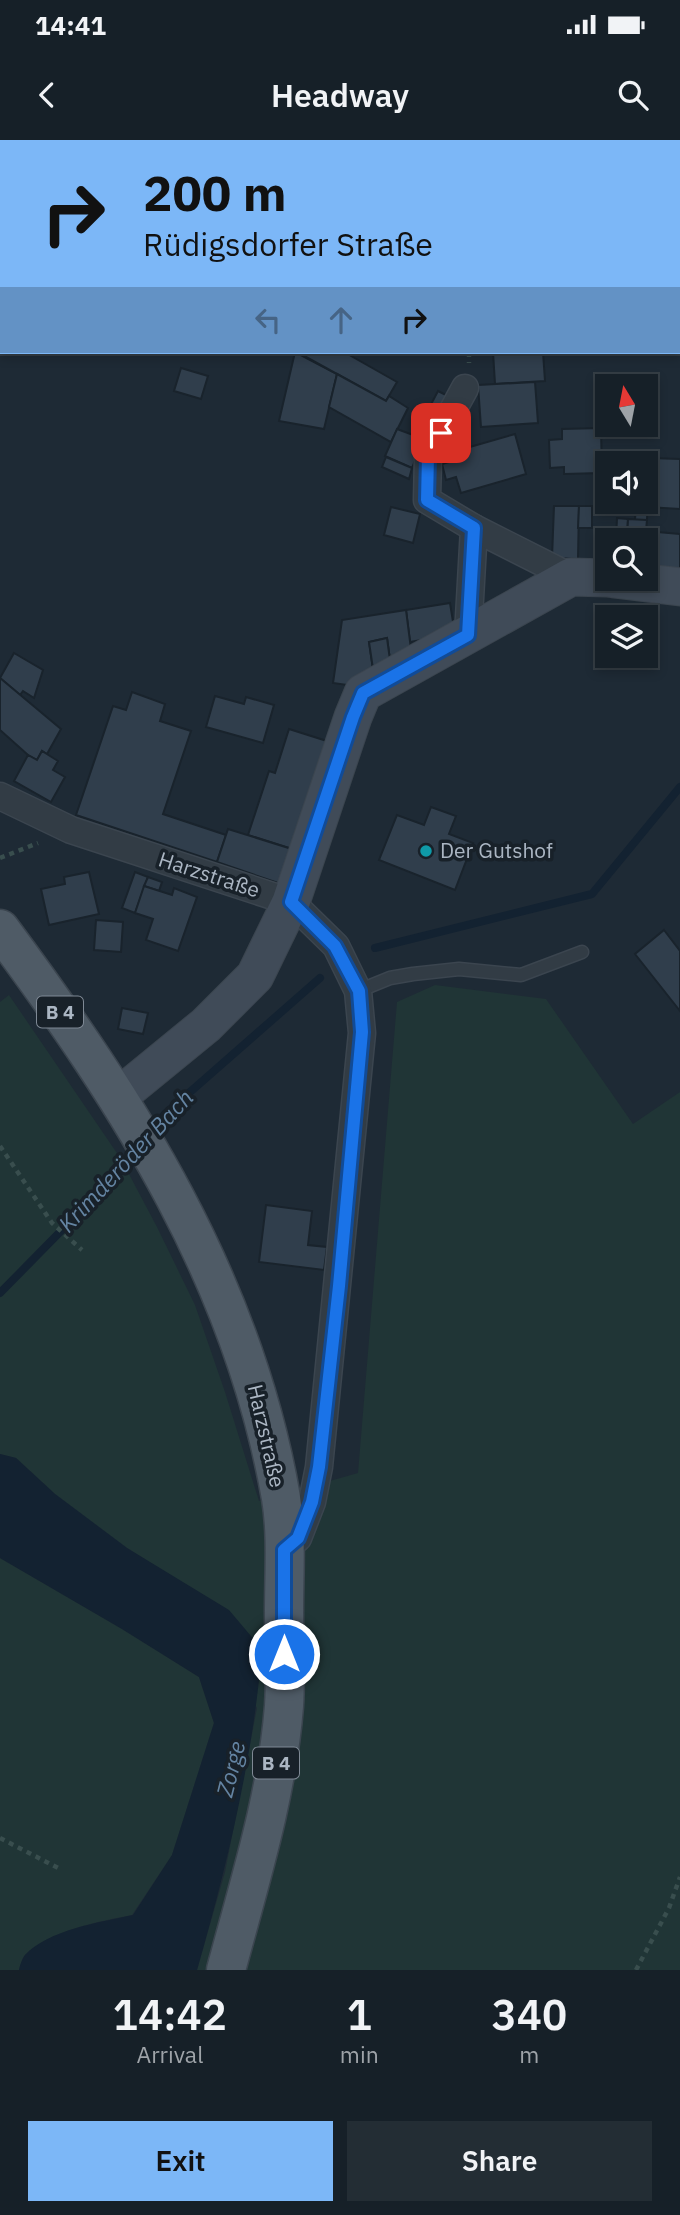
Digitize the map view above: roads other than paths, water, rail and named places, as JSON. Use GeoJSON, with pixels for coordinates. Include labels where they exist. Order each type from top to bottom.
{"type":"FeatureCollection","features":[{"type":"Feature","properties":{"kind":"main road","name":"Harzstraße"},"geometry":{"type":"LineString","coordinates":[[0,929],[126,1109],[156,1160],[214,1274],[252,1376],[281,1501],[284,1550],[284,1706],[260,1839],[226,1970]]}},
{"type":"Feature","properties":{"kind":"street"},"geometry":{"type":"LineString","coordinates":[[466,388],[428,456],[427,500],[474,528],[571,577],[595,578]]}},
{"type":"Feature","properties":{"kind":"street"},"geometry":{"type":"LineString","coordinates":[[468,635],[474,528]]}},
{"type":"Feature","properties":{"kind":"street"},"geometry":{"type":"LineString","coordinates":[[126,1109],[256,976],[291,902],[363,693],[571,577]]}},
{"type":"Feature","properties":{"kind":"street"},"geometry":{"type":"LineString","coordinates":[[658,584],[680,587]]}},
{"type":"Feature","properties":{"kind":"street","name":"Harzstraße"},"geometry":{"type":"LineString","coordinates":[[0,796],[71,830],[291,902],[335,946],[359,991],[362,1032],[319,1467],[312,1502],[298,1538],[284,1550]]}},
{"type":"Feature","properties":{"kind":"lane"},"geometry":{"type":"LineString","coordinates":[[359,991],[390,978],[459,969],[521,975],[582,952]]}},
{"type":"Feature","properties":{"kind":"water","name":"Zorge"},"geometry":{"type":"Polygon","coordinates":[[[0,1454],[16,1458],[55,1494],[127,1548],[229,1610],[262,1649],[252,1731],[237,1811],[197,1970],[19,1970],[25,1955],[47,1939],[76,1928],[133,1915],[172,1855],[214,1723],[199,1677],[0,1558],[0,1454]]]}},
{"type":"Feature","properties":{"kind":"waterway","name":"Krimderöder Bach"},"geometry":{"type":"LineString","coordinates":[[375,948],[592,894],[680,787]]}},
{"type":"Feature","properties":{"kind":"waterway","name":"Krimderöder Bach"},"geometry":{"type":"LineString","coordinates":[[151,1131],[165,1114],[320,978]]}},
{"type":"Feature","properties":{"kind":"waterway","name":"Krimderöder Bach"},"geometry":{"type":"LineString","coordinates":[[0,1293],[119,1172],[137,1149]]}},
{"type":"Feature","properties":{"kind":"place","name":"Der Gutshof"},"geometry":{"type":"Point","coordinates":[426,851]}}]}
